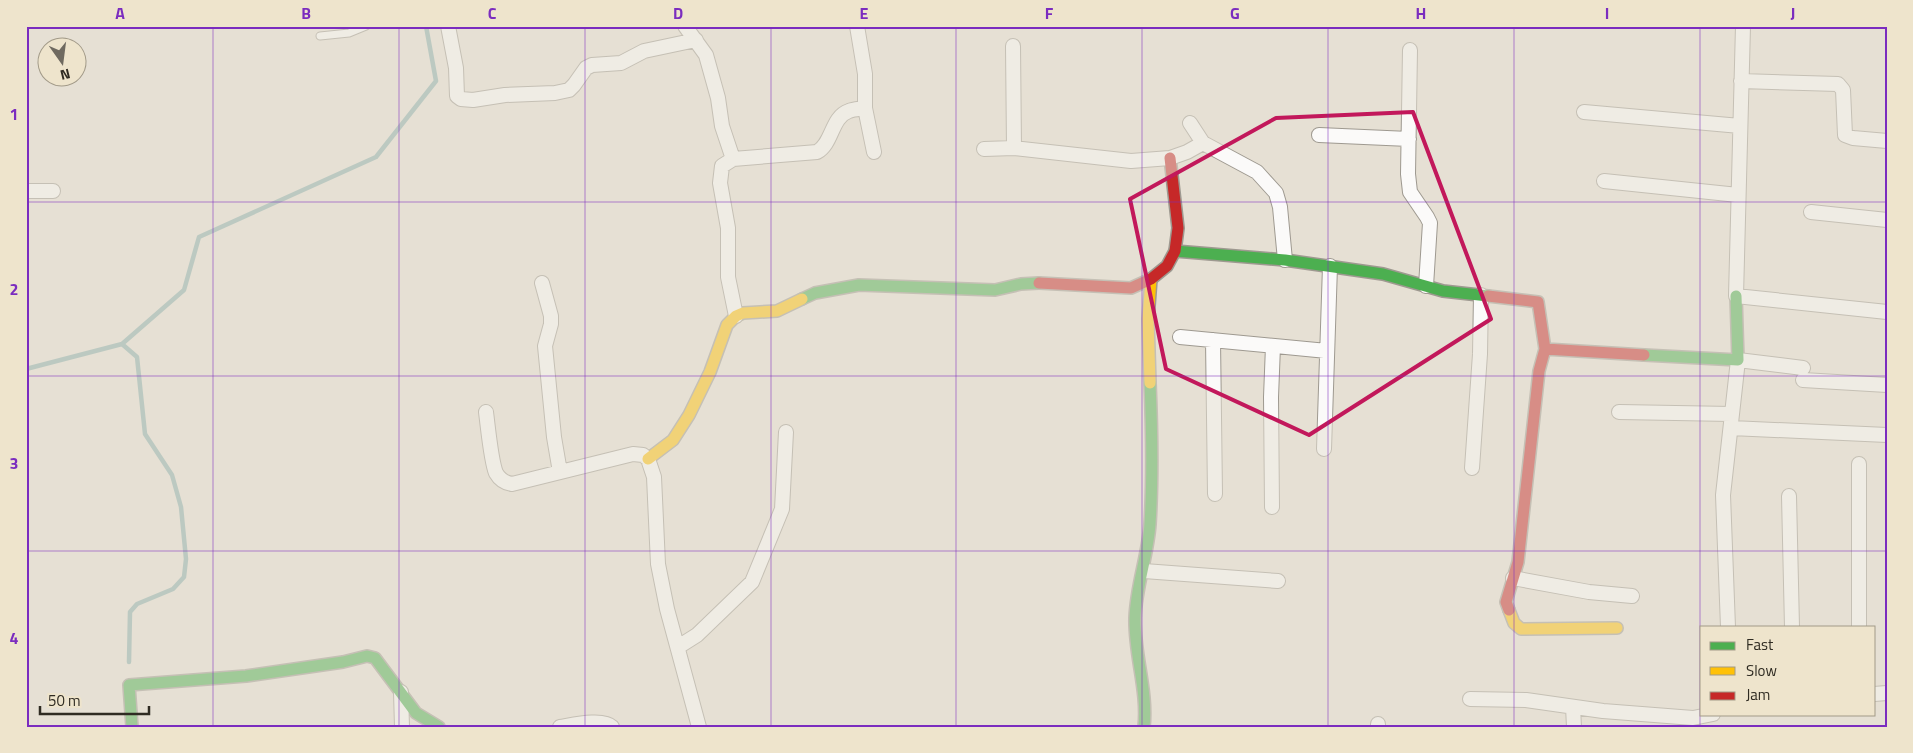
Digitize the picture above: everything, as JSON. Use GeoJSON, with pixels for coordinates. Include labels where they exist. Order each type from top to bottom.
{"type":"FeatureCollection","features":[{"type":"Feature","properties":{"kind":"street"},"geometry":{"type":"LineString","coordinates":[[448,26],[456,68],[457,96],[461,99],[473,100],[505,95],[555,93],[569,90],[586,68],[592,65],[621,63],[644,51],[696,40]]}},
{"type":"Feature","properties":{"kind":"street"},"geometry":{"type":"LineString","coordinates":[[685,26],[706,54],[718,98],[722,126],[733,159]]}},
{"type":"Feature","properties":{"kind":"street"},"geometry":{"type":"LineString","coordinates":[[857,26],[865,74],[865,108],[874,152]]}},
{"type":"Feature","properties":{"kind":"street"},"geometry":{"type":"LineString","coordinates":[[1728,626],[1723,495],[1738,360],[1736,296],[1742,26]]}},
{"type":"Feature","properties":{"kind":"street"},"geometry":{"type":"LineString","coordinates":[[1013,46],[1014,148]]}},
{"type":"Feature","properties":{"kind":"street"},"geometry":{"type":"LineString","coordinates":[[1410,50],[1410,192],[1428,217],[1430,224],[1426,286]]}},
{"type":"Feature","properties":{"kind":"street"},"geometry":{"type":"LineString","coordinates":[[1741,81],[1838,84],[1843,90],[1845,135],[1853,138],[1887,140]]}},
{"type":"Feature","properties":{"kind":"street"},"geometry":{"type":"LineString","coordinates":[[736,316],[728,277],[728,228],[722,203],[720,183],[722,166],[733,159],[818,152],[824,148],[840,117],[847,111],[865,108]]}},
{"type":"Feature","properties":{"kind":"street"},"geometry":{"type":"LineString","coordinates":[[1584,112],[1740,126]]}},
{"type":"Feature","properties":{"kind":"street"},"geometry":{"type":"LineString","coordinates":[[1190,123],[1203,143],[1257,172],[1276,193],[1280,207],[1285,260]]}},
{"type":"Feature","properties":{"kind":"street"},"geometry":{"type":"LineString","coordinates":[[1319,135],[1409,139]]}},
{"type":"Feature","properties":{"kind":"street"},"geometry":{"type":"LineString","coordinates":[[984,149],[1014,148],[1131,161],[1170,158],[1187,152],[1203,143]]}},
{"type":"Feature","properties":{"kind":"street"},"geometry":{"type":"LineString","coordinates":[[648,459],[673,440],[689,415],[710,372],[727,325],[742,313],[777,311],[815,293],[860,285],[995,290],[1035,283],[1131,288],[1152,278],[1167,266],[1174,250],[1178,228],[1170,158]]}},
{"type":"Feature","properties":{"kind":"street"},"geometry":{"type":"LineString","coordinates":[[1604,181],[1738,195]]}},
{"type":"Feature","properties":{"kind":"street"},"geometry":{"type":"LineString","coordinates":[[26,191],[52,190]]}},
{"type":"Feature","properties":{"kind":"street"},"geometry":{"type":"LineString","coordinates":[[1811,212],[1887,220]]}},
{"type":"Feature","properties":{"kind":"street"},"geometry":{"type":"LineString","coordinates":[[1174,250],[1330,266],[1384,274],[1443,291],[1538,302],[1545,349],[1539,371],[1518,562],[1506,602],[1514,623],[1521,629],[1616,628]]}},
{"type":"Feature","properties":{"kind":"street"},"geometry":{"type":"LineString","coordinates":[[1324,449],[1330,266]]}},
{"type":"Feature","properties":{"kind":"street"},"geometry":{"type":"LineString","coordinates":[[1144,727],[1146,709],[1136,644],[1135,616],[1144,571],[1150,525],[1152,444],[1148,319],[1152,278]]}},
{"type":"Feature","properties":{"kind":"street"},"geometry":{"type":"LineString","coordinates":[[542,283],[551,324],[545,346],[554,437],[560,472]]}},
{"type":"Feature","properties":{"kind":"street"},"geometry":{"type":"LineString","coordinates":[[1472,468],[1480,354],[1481,295]]}},
{"type":"Feature","properties":{"kind":"street"},"geometry":{"type":"LineString","coordinates":[[1736,296],[1887,312]]}},
{"type":"Feature","properties":{"kind":"street"},"geometry":{"type":"LineString","coordinates":[[1180,337],[1327,351]]}},
{"type":"Feature","properties":{"kind":"street"},"geometry":{"type":"LineString","coordinates":[[1214,340],[1216,494]]}},
{"type":"Feature","properties":{"kind":"street"},"geometry":{"type":"LineString","coordinates":[[1272,507],[1270,397],[1273,346]]}},
{"type":"Feature","properties":{"kind":"street"},"geometry":{"type":"LineString","coordinates":[[1545,349],[1738,360],[1803,374],[1887,385]]}},
{"type":"Feature","properties":{"kind":"street"},"geometry":{"type":"LineString","coordinates":[[486,412],[496,472],[502,480],[512,484],[633,454],[643,455],[648,459],[654,477],[658,564],[667,609],[699,727]]}},
{"type":"Feature","properties":{"kind":"street"},"geometry":{"type":"LineString","coordinates":[[1620,412],[1887,435]]}},
{"type":"Feature","properties":{"kind":"street"},"geometry":{"type":"LineString","coordinates":[[678,647],[697,635],[752,582],[782,509],[786,432]]}},
{"type":"Feature","properties":{"kind":"street"},"geometry":{"type":"LineString","coordinates":[[1859,464],[1859,626]]}},
{"type":"Feature","properties":{"kind":"street"},"geometry":{"type":"LineString","coordinates":[[1789,496],[1792,626]]}},
{"type":"Feature","properties":{"kind":"street"},"geometry":{"type":"LineString","coordinates":[[1144,571],[1278,581]]}},
{"type":"Feature","properties":{"kind":"street"},"geometry":{"type":"LineString","coordinates":[[1513,578],[1589,592],[1632,596]]}},
{"type":"Feature","properties":{"kind":"street"},"geometry":{"type":"LineString","coordinates":[[132,727],[129,685],[246,676],[343,662],[367,656],[375,658],[416,713],[439,727]]}},
{"type":"Feature","properties":{"kind":"street"},"geometry":{"type":"LineString","coordinates":[[401,692],[402,727]]}},
{"type":"Feature","properties":{"kind":"street"},"geometry":{"type":"LineString","coordinates":[[1470,700],[1526,700],[1603,711],[1693,718],[1703,716]]}},
{"type":"Feature","properties":{"kind":"street"},"geometry":{"type":"LineString","coordinates":[[1573,707],[1574,727]]}},
{"type":"Feature","properties":{"kind":"street"},"geometry":{"type":"LineString","coordinates":[[560,727],[599,722],[609,724],[612,727]]}},
{"type":"Feature","properties":{"kind":"lane"},"geometry":{"type":"LineString","coordinates":[[320,36],[349,33],[366,26]]}},
{"type":"Feature","properties":{"kind":"highlighted area"},"geometry":{"type":"Polygon","coordinates":[[[1413,112],[1491,319],[1309,435],[1166,369],[1130,199],[1276,118],[1413,112]]]}},
{"type":"Feature","properties":{"kind":"waterway"},"geometry":{"type":"LineString","coordinates":[[26,369],[122,344],[184,290],[199,237],[376,157],[436,81],[426,26]]}},
{"type":"Feature","properties":{"kind":"waterway"},"geometry":{"type":"LineString","coordinates":[[122,344],[137,357],[145,434],[172,475],[181,507],[186,559],[184,577],[173,589],[137,604],[130,612],[129,662]]}},
{"type":"Feature","properties":{"kind":"traffic: fast"},"geometry":{"type":"LineString","coordinates":[[1175,251],[1285,260],[1383,274],[1443,291],[1488,296]]}},
{"type":"Feature","properties":{"kind":"traffic: fast"},"geometry":{"type":"LineString","coordinates":[[802,299],[815,293],[859,285],[995,290],[1021,284],[1039,283]]}},
{"type":"Feature","properties":{"kind":"traffic: fast"},"geometry":{"type":"LineString","coordinates":[[1644,355],[1738,360],[1736,296]]}},
{"type":"Feature","properties":{"kind":"traffic: fast"},"geometry":{"type":"LineString","coordinates":[[1144,727],[1143,686],[1135,632],[1135,618],[1137,594],[1150,524],[1152,489],[1150,383]]}},
{"type":"Feature","properties":{"kind":"traffic: fast"},"geometry":{"type":"LineString","coordinates":[[132,727],[129,685],[246,676],[343,662],[367,656],[375,658],[416,713],[439,727]]}},
{"type":"Feature","properties":{"kind":"traffic: slow"},"geometry":{"type":"LineString","coordinates":[[1150,383],[1148,319],[1151,279]]}},
{"type":"Feature","properties":{"kind":"traffic: slow"},"geometry":{"type":"LineString","coordinates":[[648,459],[673,440],[689,415],[710,372],[727,325],[736,316],[743,313],[777,311],[802,299]]}},
{"type":"Feature","properties":{"kind":"traffic: slow"},"geometry":{"type":"LineString","coordinates":[[1509,610],[1514,623],[1521,629],[1617,628]]}},
{"type":"Feature","properties":{"kind":"traffic: jam"},"geometry":{"type":"LineString","coordinates":[[1039,283],[1131,288],[1151,279],[1167,266],[1175,251],[1178,228],[1170,158]]}},
{"type":"Feature","properties":{"kind":"traffic: jam"},"geometry":{"type":"LineString","coordinates":[[1488,296],[1538,302],[1545,349],[1644,355]]}},
{"type":"Feature","properties":{"kind":"traffic: jam"},"geometry":{"type":"LineString","coordinates":[[1509,610],[1506,602],[1518,562],[1539,371],[1545,349]]}}]}
